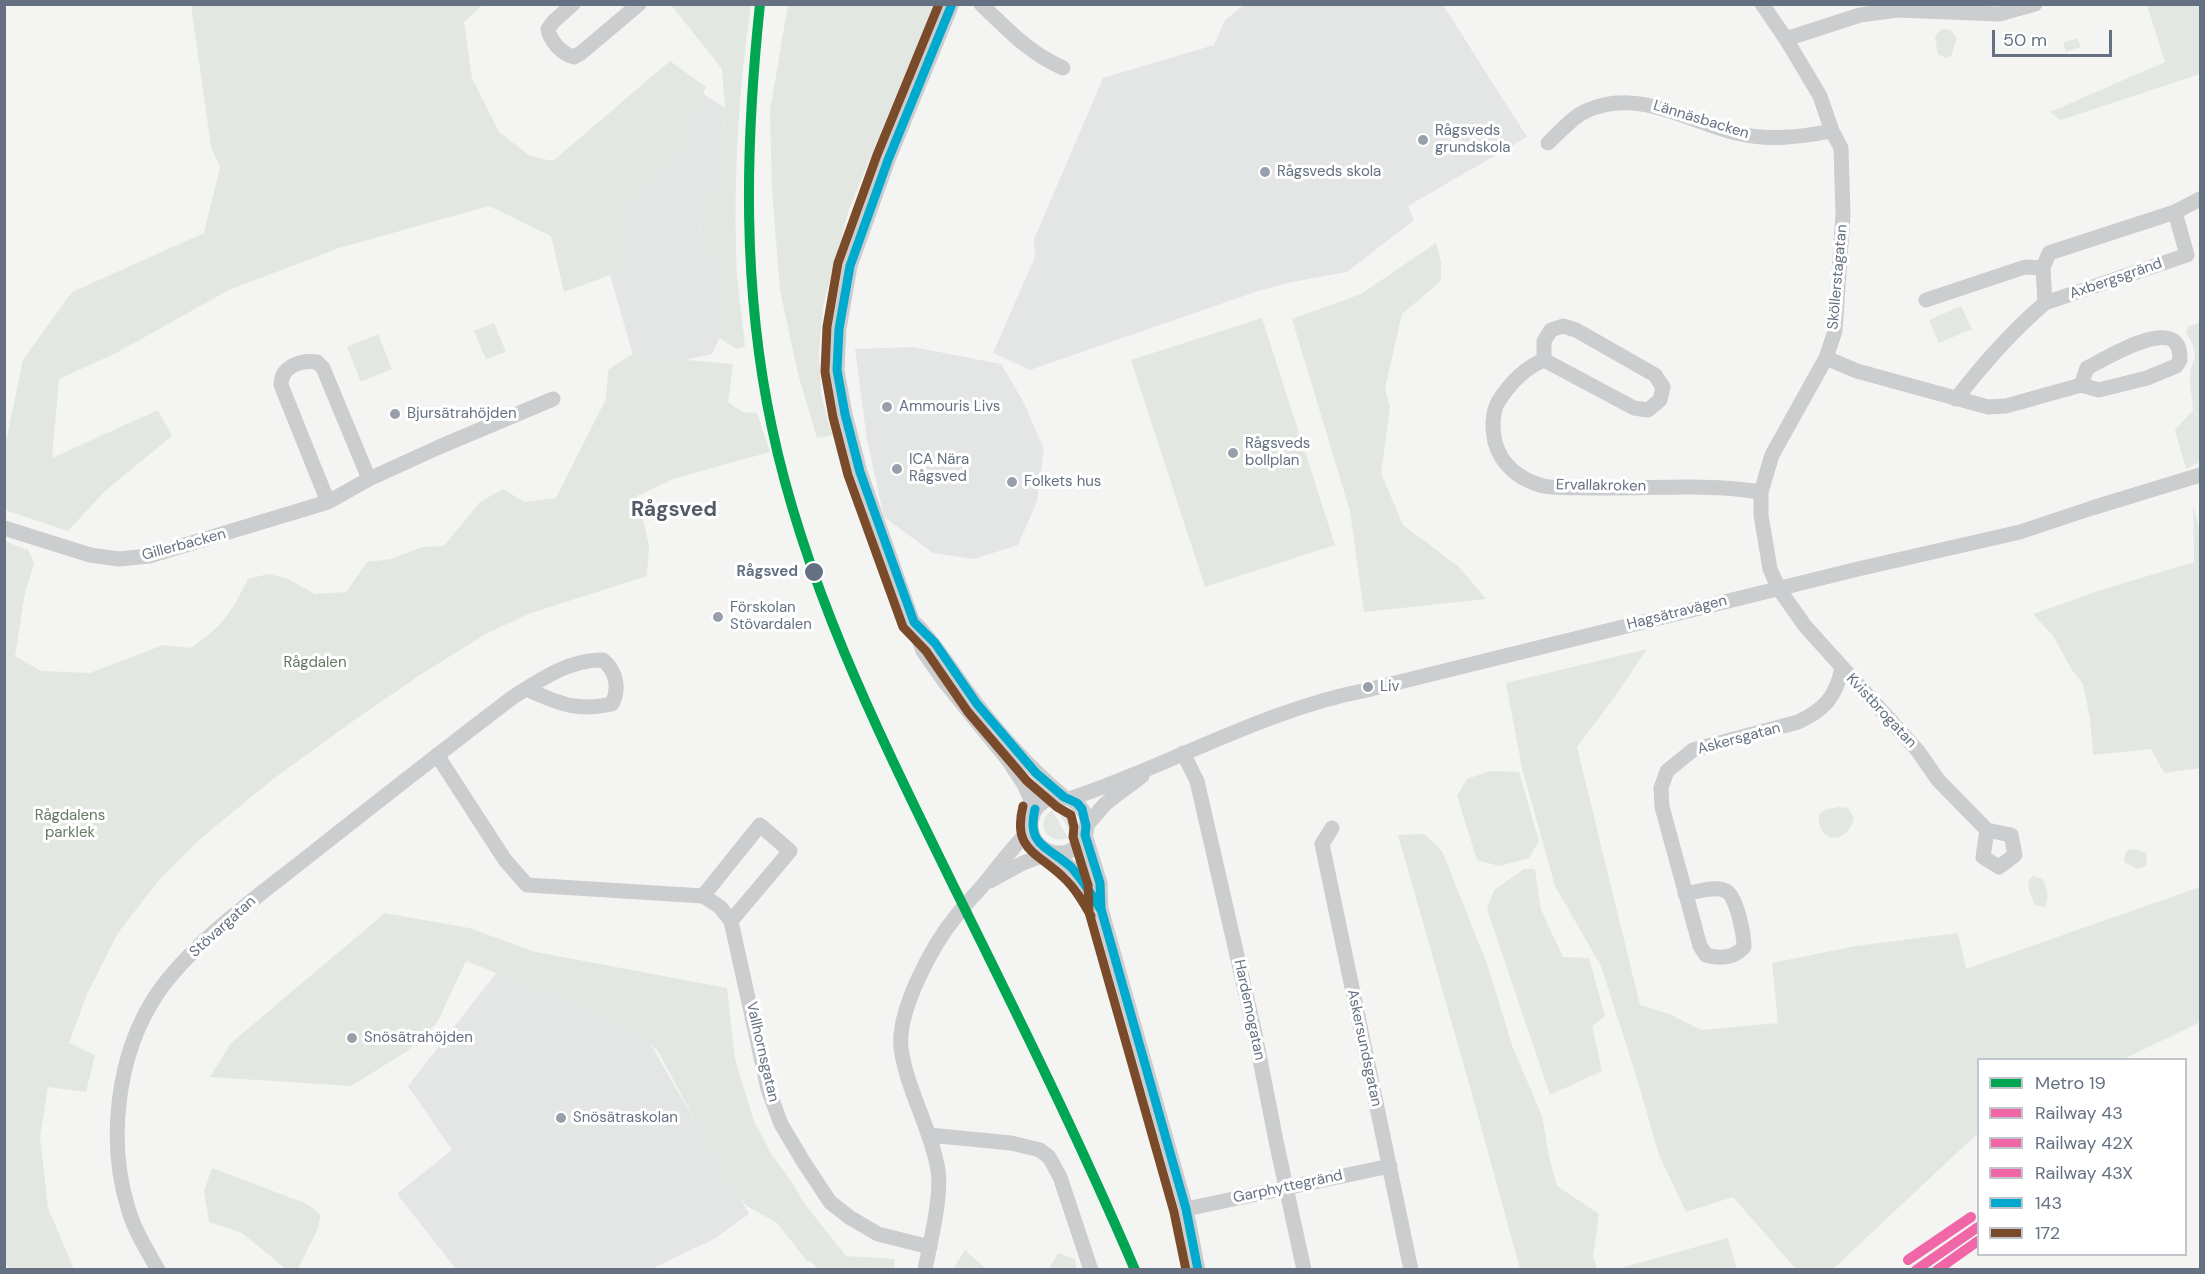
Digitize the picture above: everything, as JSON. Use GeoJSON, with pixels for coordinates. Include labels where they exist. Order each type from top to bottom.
{"type":"FeatureCollection","features":[{"type":"Feature","properties":{"kind":"street"},"geometry":{"type":"LineString","coordinates":[[573,4],[548,29],[550,36],[566,55],[574,57],[639,4]]}},
{"type":"Feature","properties":{"kind":"street"},"geometry":{"type":"LineString","coordinates":[[952,4],[868,213],[850,266],[839,329],[837,370],[845,414],[860,472],[923,651],[944,681],[1008,760],[1024,784],[1035,809]]}},
{"type":"Feature","properties":{"kind":"street"},"geometry":{"type":"LineString","coordinates":[[981,4],[1041,58],[1063,68]]}},
{"type":"Feature","properties":{"kind":"street","name":"Sköllerstagatan"},"geometry":{"type":"LineString","coordinates":[[1762,4],[1820,96],[1832,131],[1841,148],[1844,215],[1835,332],[1826,358],[1772,455],[1761,492],[1761,515],[1770,569],[1779,589]]}},
{"type":"Feature","properties":{"kind":"street"},"geometry":{"type":"LineString","coordinates":[[1786,39],[1860,15],[1898,10],[1999,14],[2035,4]]}},
{"type":"Feature","properties":{"kind":"street","name":"Lännäsbacken"},"geometry":{"type":"LineString","coordinates":[[1548,143],[1585,111],[1615,102],[1647,104],[1737,133],[1767,138],[1798,137],[1832,131]]}},
{"type":"Feature","properties":{"kind":"street"},"geometry":{"type":"LineString","coordinates":[[2045,303],[2043,268],[2049,253],[2175,212],[2200,199]]}},
{"type":"Feature","properties":{"kind":"street","name":"Axbergsgränd"},"geometry":{"type":"LineString","coordinates":[[1956,399],[2015,328],[2045,303],[2194,253],[2175,212]]}},
{"type":"Feature","properties":{"kind":"street"},"geometry":{"type":"LineString","coordinates":[[1926,300],[2025,267],[2043,268]]}},
{"type":"Feature","properties":{"kind":"street"},"geometry":{"type":"LineString","coordinates":[[1563,326],[1576,330],[1655,375],[1663,387],[1660,400],[1648,410],[1634,408],[1544,360],[1544,341],[1551,330],[1563,326]]}},
{"type":"Feature","properties":{"kind":"street"},"geometry":{"type":"LineString","coordinates":[[1826,358],[1857,370],[1988,407],[2006,406],[2080,385],[2099,390],[2147,378],[2176,366],[2181,360],[2179,348],[2174,341],[2162,337],[2142,341],[2087,368],[2080,385]]}},
{"type":"Feature","properties":{"kind":"street","name":"Ervallakroken"},"geometry":{"type":"LineString","coordinates":[[1544,360],[1530,366],[1513,381],[1496,405],[1493,431],[1498,454],[1516,475],[1543,486],[1720,487],[1761,492]]}},
{"type":"Feature","properties":{"kind":"street"},"geometry":{"type":"LineString","coordinates":[[328,502],[281,385],[281,376],[287,369],[309,361],[317,362],[323,368],[369,479]]}},
{"type":"Feature","properties":{"kind":"street","name":"Gillerbacken"},"geometry":{"type":"LineString","coordinates":[[4,528],[90,555],[119,559],[149,556],[328,502],[369,479],[553,399]]}},
{"type":"Feature","properties":{"kind":"street","name":"Hagsätravägen"},"geometry":{"type":"LineString","coordinates":[[1066,798],[1211,741],[1336,696],[2020,532],[2200,476]]}},
{"type":"Feature","properties":{"kind":"street","name":"Kvistbrogatan"},"geometry":{"type":"LineString","coordinates":[[1779,589],[1791,608],[1842,668],[1918,751],[1938,780],[1987,830]]}},
{"type":"Feature","properties":{"kind":"street"},"geometry":{"type":"LineString","coordinates":[[914,622],[935,643],[977,704],[1036,773],[1082,809],[1100,883],[1101,909],[1186,1209],[1198,1269]]}},
{"type":"Feature","properties":{"kind":"street","name":"Stövargatan"},"geometry":{"type":"LineString","coordinates":[[158,1269],[128,1210],[117,1160],[118,1107],[122,1082],[134,1040],[157,994],[195,950],[240,911],[437,755],[526,689],[545,677],[587,659],[603,660],[612,668],[617,693],[612,704],[584,709],[555,701],[526,689]]}},
{"type":"Feature","properties":{"kind":"street","name":"Askersgatan"},"geometry":{"type":"LineString","coordinates":[[1685,894],[1720,889],[1728,891],[1734,898],[1744,938],[1744,947],[1738,954],[1717,958],[1706,955],[1700,946],[1685,894],[1662,807],[1661,788],[1667,771],[1693,750],[1798,722],[1812,716],[1834,693],[1842,668]]}},
{"type":"Feature","properties":{"kind":"street","name":"Hardemogatan"},"geometry":{"type":"LineString","coordinates":[[1184,753],[1197,781],[1255,1034],[1304,1269]]}},
{"type":"Feature","properties":{"kind":"street"},"geometry":{"type":"LineString","coordinates":[[437,755],[505,860],[527,885],[703,896],[720,907],[731,921],[790,851],[760,825],[703,896]]}},
{"type":"Feature","properties":{"kind":"street","name":"Hagsätravägen"},"geometry":{"type":"LineString","coordinates":[[1086,830],[1106,803],[1157,764]]}},
{"type":"Feature","properties":{"kind":"street"},"geometry":{"type":"LineString","coordinates":[[1066,798],[1053,797],[1043,801],[1035,809],[1031,819],[1031,829],[1038,843],[1077,873],[1101,909]]}},
{"type":"Feature","properties":{"kind":"street","name":"Askersundsgatan"},"geometry":{"type":"LineString","coordinates":[[1332,828],[1322,844],[1410,1269]]}},
{"type":"Feature","properties":{"kind":"street"},"geometry":{"type":"LineString","coordinates":[[925,1269],[935,1217],[939,1173],[929,1135],[904,1064],[901,1045],[902,1029],[910,1000],[928,958],[956,916],[984,885],[1011,848],[1031,829]]}},
{"type":"Feature","properties":{"kind":"street"},"geometry":{"type":"LineString","coordinates":[[984,885],[1023,863],[1052,852],[1071,849],[1079,843],[1086,830]]}},
{"type":"Feature","properties":{"kind":"street","name":"Vallhornsgatan"},"geometry":{"type":"LineString","coordinates":[[731,921],[768,1089],[781,1124],[803,1161],[830,1203],[849,1218],[878,1234],[930,1246]]}},
{"type":"Feature","properties":{"kind":"street"},"geometry":{"type":"LineString","coordinates":[[929,1135],[1011,1143],[1040,1150],[1049,1157],[1060,1177],[1091,1269]]}},
{"type":"Feature","properties":{"kind":"street","name":"Garphyttegränd"},"geometry":{"type":"LineString","coordinates":[[1186,1209],[1390,1166]]}},
{"type":"Feature","properties":{"kind":"shaded area","name":"Rågsveds skola"},"geometry":{"type":"Polygon","coordinates":[[[1244,5],[1443,5],[1527,137],[1408,206],[1414,220],[1347,272],[1258,291],[1030,370],[993,353],[1035,257],[1034,239],[1103,78],[1214,45],[1225,20],[1244,5]]]}},
{"type":"Feature","properties":{"kind":"shaded area"},"geometry":{"type":"Polygon","coordinates":[[[692,87],[725,108],[719,176],[701,218],[700,240],[719,269],[723,331],[712,354],[672,363],[634,359],[605,257],[585,149],[692,87]]]}},
{"type":"Feature","properties":{"kind":"shaded area"},"geometry":{"type":"Polygon","coordinates":[[[913,347],[1001,364],[1023,401],[1044,449],[1037,501],[1018,545],[974,559],[933,553],[884,517],[867,440],[855,349],[913,347]]]}},
{"type":"Feature","properties":{"kind":"shaded area","name":"Snösätraskolan"},"geometry":{"type":"Polygon","coordinates":[[[500,968],[633,1014],[749,1214],[714,1239],[651,1269],[456,1269],[397,1194],[452,1150],[408,1086],[500,968]]]}},
{"type":"Feature","properties":{"kind":"green space"},"geometry":{"type":"Polygon","coordinates":[[[788,4],[934,5],[849,209],[823,307],[819,352],[821,394],[832,435],[817,438],[798,374],[780,290],[772,191],[770,111],[788,4]]]}},
{"type":"Feature","properties":{"kind":"green space"},"geometry":{"type":"Polygon","coordinates":[[[191,5],[483,5],[464,22],[472,78],[499,132],[530,156],[553,161],[670,61],[706,87],[677,157],[653,178],[620,216],[616,273],[564,292],[551,236],[489,206],[339,248],[229,290],[116,353],[59,379],[52,458],[158,410],[172,436],[105,491],[68,531],[5,510],[5,446],[23,360],[72,292],[204,233],[220,167],[211,147],[191,5]]]}},
{"type":"Feature","properties":{"kind":"green space"},"geometry":{"type":"Polygon","coordinates":[[[671,5],[751,5],[740,96],[736,189],[736,262],[745,346],[736,349],[720,338],[719,269],[700,240],[701,218],[719,176],[725,108],[722,69],[671,5]]]}},
{"type":"Feature","properties":{"kind":"green space"},"geometry":{"type":"Polygon","coordinates":[[[2147,5],[2200,5],[2200,74],[2061,120],[2050,112],[2165,62],[2147,5]]]}},
{"type":"Feature","properties":{"kind":"green space"},"geometry":{"type":"Polygon","coordinates":[[[1951,30],[1957,38],[1951,56],[1946,58],[1938,54],[1935,38],[1939,31],[1951,30]]]}},
{"type":"Feature","properties":{"kind":"green space"},"geometry":{"type":"Polygon","coordinates":[[[2077,38],[2081,47],[2066,52],[2063,43],[2077,38]]]}},
{"type":"Feature","properties":{"kind":"green space"},"geometry":{"type":"Polygon","coordinates":[[[1436,243],[1441,261],[1441,281],[1402,314],[1385,388],[1390,408],[1381,473],[1403,525],[1458,566],[1486,599],[1364,612],[1350,511],[1292,319],[1361,294],[1436,243]]]}},
{"type":"Feature","properties":{"kind":"green space"},"geometry":{"type":"Polygon","coordinates":[[[1961,306],[1972,329],[1939,343],[1929,320],[1961,306]]]}},
{"type":"Feature","properties":{"kind":"green space","name":"Rågsveds bollplan"},"geometry":{"type":"Polygon","coordinates":[[[1262,318],[1335,545],[1205,587],[1131,360],[1262,318]]]}},
{"type":"Feature","properties":{"kind":"green space"},"geometry":{"type":"Polygon","coordinates":[[[2200,322],[2200,462],[2186,469],[2175,430],[2193,410],[2190,379],[2195,353],[2186,333],[2188,327],[2200,322]]]}},
{"type":"Feature","properties":{"kind":"green space"},"geometry":{"type":"Polygon","coordinates":[[[494,323],[506,352],[486,359],[474,331],[494,323]]]}},
{"type":"Feature","properties":{"kind":"green space"},"geometry":{"type":"Polygon","coordinates":[[[378,334],[392,369],[361,382],[347,347],[378,334]]]}},
{"type":"Feature","properties":{"kind":"green space","name":"Rågdalen"},"geometry":{"type":"Polygon","coordinates":[[[630,355],[733,364],[728,402],[742,412],[757,413],[770,452],[676,478],[637,496],[649,545],[647,576],[528,614],[486,634],[423,673],[272,780],[200,839],[158,881],[118,933],[87,994],[69,1043],[95,1055],[86,1092],[48,1087],[40,1137],[48,1208],[74,1269],[9,1269],[4,1262],[5,541],[26,550],[27,548],[34,563],[25,593],[15,656],[41,671],[90,673],[163,645],[191,648],[211,633],[225,618],[248,579],[268,574],[286,578],[315,594],[346,592],[367,562],[391,559],[422,547],[444,546],[480,502],[503,489],[524,502],[556,498],[606,399],[608,370],[630,355]]]}},
{"type":"Feature","properties":{"kind":"green space"},"geometry":{"type":"Polygon","coordinates":[[[2193,505],[2200,531],[2200,768],[2164,773],[2151,749],[2093,755],[2090,718],[2083,684],[2072,670],[2053,636],[2033,614],[2101,590],[2194,562],[2193,505]]]}},
{"type":"Feature","properties":{"kind":"green space"},"geometry":{"type":"Polygon","coordinates":[[[1647,649],[1577,747],[1640,1005],[1669,1014],[1701,1030],[1778,1023],[1772,963],[1856,946],[1958,933],[1966,969],[2200,887],[2200,1022],[2126,1058],[1977,1058],[1977,1134],[1833,1269],[1796,1269],[1733,1197],[1686,1212],[1659,1155],[1601,966],[1555,886],[1522,768],[1506,683],[1647,649]]]}},
{"type":"Feature","properties":{"kind":"green space"},"geometry":{"type":"Polygon","coordinates":[[[1490,771],[1519,772],[1539,841],[1529,858],[1499,866],[1477,860],[1457,796],[1467,779],[1490,771]]]}},
{"type":"Feature","properties":{"kind":"green space"},"geometry":{"type":"Polygon","coordinates":[[[1838,807],[1848,808],[1854,818],[1845,833],[1833,838],[1822,831],[1819,814],[1838,807]]]}},
{"type":"Feature","properties":{"kind":"green space"},"geometry":{"type":"Polygon","coordinates":[[[1056,808],[1067,810],[1073,816],[1076,825],[1072,835],[1056,808]]]}},
{"type":"Feature","properties":{"kind":"green space"},"geometry":{"type":"Polygon","coordinates":[[[1052,810],[1068,838],[1054,838],[1045,831],[1044,821],[1052,810]]]}},
{"type":"Feature","properties":{"kind":"green space"},"geometry":{"type":"Polygon","coordinates":[[[1424,834],[1442,851],[1487,964],[1513,1048],[1542,1116],[1557,1186],[1599,1214],[1593,1256],[1597,1269],[1520,1269],[1398,835],[1424,834]]]}},
{"type":"Feature","properties":{"kind":"green space"},"geometry":{"type":"Polygon","coordinates":[[[2136,849],[2146,853],[2147,865],[2137,869],[2124,862],[2128,850],[2136,849]]]}},
{"type":"Feature","properties":{"kind":"green space"},"geometry":{"type":"Polygon","coordinates":[[[1524,869],[1535,869],[1541,910],[1563,957],[1589,958],[1605,1016],[1592,1026],[1602,1071],[1550,1095],[1487,909],[1494,890],[1524,869]]]}},
{"type":"Feature","properties":{"kind":"green space"},"geometry":{"type":"Polygon","coordinates":[[[2034,876],[2042,879],[2046,886],[2045,907],[2035,905],[2031,896],[2029,879],[2034,876]]]}},
{"type":"Feature","properties":{"kind":"green space"},"geometry":{"type":"Polygon","coordinates":[[[385,913],[469,928],[536,952],[727,988],[735,1059],[754,1121],[771,1154],[804,1203],[846,1256],[895,1259],[894,1269],[817,1269],[811,1261],[807,1261],[777,1223],[747,1206],[732,1190],[658,1051],[629,1025],[466,961],[437,1023],[406,1052],[351,1086],[210,1077],[231,1043],[385,913]]]}},
{"type":"Feature","properties":{"kind":"green space"},"geometry":{"type":"Polygon","coordinates":[[[212,1168],[307,1204],[321,1215],[317,1230],[298,1269],[286,1269],[242,1233],[209,1222],[204,1191],[212,1168]]]}},
{"type":"Feature","properties":{"kind":"green space"},"geometry":{"type":"Polygon","coordinates":[[[1728,1238],[1737,1269],[1625,1269],[1624,1267],[1728,1238]]]}},
{"type":"Feature","properties":{"kind":"green space"},"geometry":{"type":"Polygon","coordinates":[[[965,1250],[986,1269],[953,1269],[965,1250]]]}},
{"type":"Feature","properties":{"kind":"green space"},"geometry":{"type":"Polygon","coordinates":[[[1058,1253],[1075,1259],[1077,1269],[1049,1269],[1058,1253]]]}},
{"type":"Feature","properties":{"kind":"metro line","name":"19"},"geometry":{"type":"LineString","coordinates":[[760,4],[749,164],[749,217],[755,323],[772,428],[804,547],[825,605],[873,718],[1047,1076],[1135,1270]]}},
{"type":"Feature","properties":{"kind":"rail line","name":"43X"},"geometry":{"type":"LineString","coordinates":[[1908,1260],[1971,1217]]}},
{"type":"Feature","properties":{"kind":"rail line","name":"43"},"geometry":{"type":"LineString","coordinates":[[1916,1270],[1977,1228]]}},
{"type":"Feature","properties":{"kind":"rail line","name":"42X"},"geometry":{"type":"LineString","coordinates":[[1937,1270],[1977,1242]]}},
{"type":"Feature","properties":{"kind":"transit line","name":"172"},"geometry":{"type":"LineString","coordinates":[[939,4],[877,155],[838,263],[827,327],[825,372],[833,417],[848,475],[903,627],[926,651],[968,712],[1027,781],[1057,807],[1071,815],[1074,827],[1073,837],[1088,885],[1089,912],[1174,1212],[1186,1270]]}},
{"type":"Feature","properties":{"kind":"transit line","name":"143"},"geometry":{"type":"LineString","coordinates":[[952,4],[888,160],[850,266],[839,329],[837,370],[845,414],[860,472],[914,622],[935,643],[977,704],[1036,773],[1082,809],[1086,826],[1085,835],[1100,883],[1101,909],[1186,1209],[1198,1270]]}},
{"type":"Feature","properties":{"kind":"transit line","name":"172"},"geometry":{"type":"LineString","coordinates":[[1023,806],[1020,821],[1024,841],[1029,849],[1067,881],[1091,916]]}},
{"type":"Feature","properties":{"kind":"transit line","name":"143"},"geometry":{"type":"LineString","coordinates":[[1035,809],[1033,821],[1036,838],[1071,867],[1101,910]]}},
{"type":"Feature","properties":{"kind":"place","name":"Rågsveds grundskola"},"geometry":{"type":"Point","coordinates":[1423,140]}},
{"type":"Feature","properties":{"kind":"place","name":"Rågsveds skola"},"geometry":{"type":"Point","coordinates":[1265,172]}},
{"type":"Feature","properties":{"kind":"place","name":"Ammouris Livs"},"geometry":{"type":"Point","coordinates":[887,407]}},
{"type":"Feature","properties":{"kind":"place","name":"Bjursätrahöjden"},"geometry":{"type":"Point","coordinates":[395,414]}},
{"type":"Feature","properties":{"kind":"place","name":"Rågsveds bollplan"},"geometry":{"type":"Point","coordinates":[1233,453]}},
{"type":"Feature","properties":{"kind":"place","name":"ICA Nära Rågsved"},"geometry":{"type":"Point","coordinates":[897,469]}},
{"type":"Feature","properties":{"kind":"place","name":"Folkets hus"},"geometry":{"type":"Point","coordinates":[1012,482]}},
{"type":"Feature","properties":{"kind":"place","name":"Rågsved"},"geometry":{"type":"Point","coordinates":[814,572]}},
{"type":"Feature","properties":{"kind":"place","name":"Förskolan Stövardalen"},"geometry":{"type":"Point","coordinates":[718,617]}},
{"type":"Feature","properties":{"kind":"place","name":"Liv"},"geometry":{"type":"Point","coordinates":[1368,687]}},
{"type":"Feature","properties":{"kind":"place","name":"Snösätrahöjden"},"geometry":{"type":"Point","coordinates":[352,1038]}},
{"type":"Feature","properties":{"kind":"place","name":"Snösätraskolan"},"geometry":{"type":"Point","coordinates":[561,1118]}},
{"type":"Feature","properties":{"kind":"district","name":"Rågsved"},"geometry":{"type":"Point","coordinates":[674,510]}},
{"type":"Feature","properties":{"kind":"park label","name":"Rågdalens parklek"},"geometry":{"type":"Point","coordinates":[70,824]}}]}
